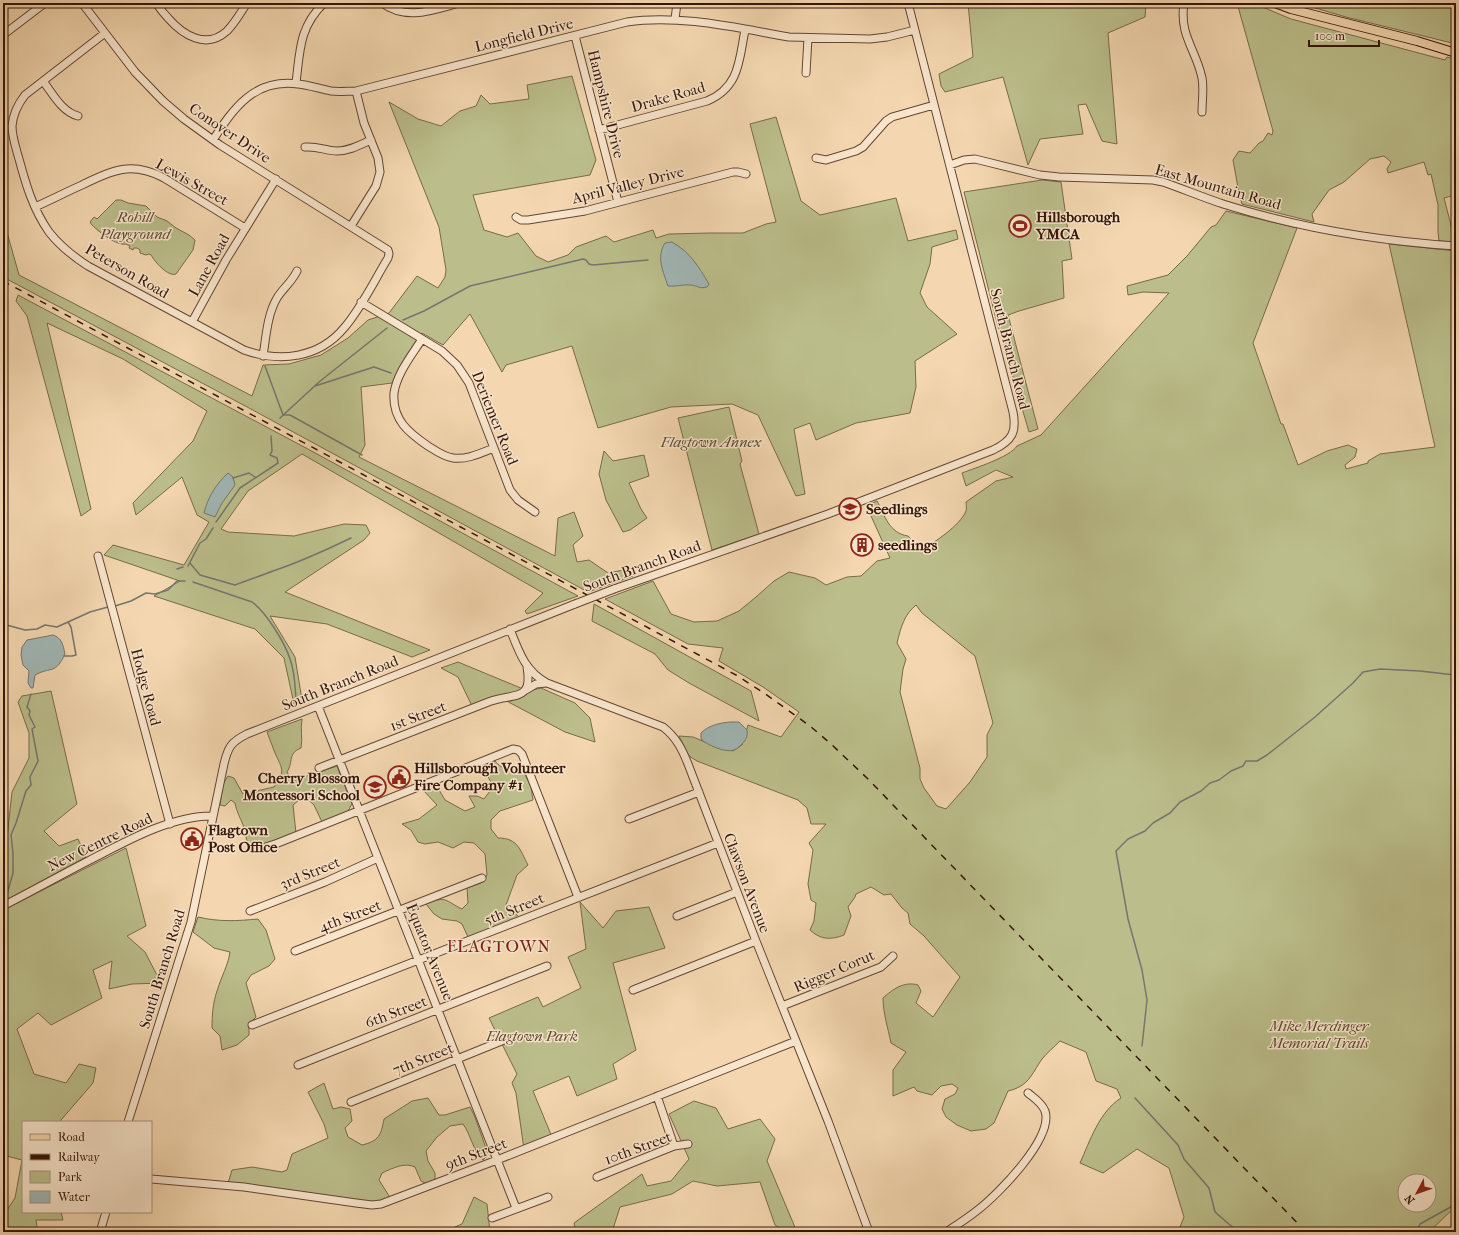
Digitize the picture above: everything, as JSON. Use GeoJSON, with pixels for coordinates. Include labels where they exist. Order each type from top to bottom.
{"type":"FeatureCollection","features":[{"type":"Feature","properties":{"kind":"main road"},"geometry":{"type":"LineString","coordinates":[[1275,3],[1299,11],[1416,41],[1456,53]]}},
{"type":"Feature","properties":{"kind":"street"},"geometry":{"type":"LineString","coordinates":[[3,35],[45,3]]}},
{"type":"Feature","properties":{"kind":"street","name":"Conover Drive"},"geometry":{"type":"LineString","coordinates":[[82,3],[135,72],[163,101],[184,119],[213,140],[385,247],[389,254]]}},
{"type":"Feature","properties":{"kind":"street"},"geometry":{"type":"LineString","coordinates":[[157,3],[182,32],[195,38],[208,39],[221,35],[227,31],[247,3]]}},
{"type":"Feature","properties":{"kind":"street"},"geometry":{"type":"LineString","coordinates":[[296,83],[299,53],[304,32],[312,16],[323,3]]}},
{"type":"Feature","properties":{"kind":"street"},"geometry":{"type":"LineString","coordinates":[[382,3],[398,11],[413,14],[459,3]]}},
{"type":"Feature","properties":{"kind":"street"},"geometry":{"type":"LineString","coordinates":[[675,19],[677,3]]}},
{"type":"Feature","properties":{"kind":"street","name":"South Branch Road"},"geometry":{"type":"LineString","coordinates":[[128,1121],[196,902],[227,752],[232,743],[248,734],[510,629],[575,604],[842,509],[993,450],[1004,444],[1011,436],[1015,426],[1014,412],[908,3]]}},
{"type":"Feature","properties":{"kind":"street"},"geometry":{"type":"LineString","coordinates":[[1184,3],[1183,21],[1185,34],[1202,80],[1202,112]]}},
{"type":"Feature","properties":{"kind":"street","name":"Longfield Drive"},"geometry":{"type":"LineString","coordinates":[[213,140],[233,110],[248,97],[268,87],[296,83],[330,90],[356,91],[627,22],[652,19],[675,19],[789,37],[808,38],[879,38],[915,30]]}},
{"type":"Feature","properties":{"kind":"street","name":"Drake Road"},"geometry":{"type":"LineString","coordinates":[[599,130],[707,101],[721,94],[732,81],[736,73],[745,30]]}},
{"type":"Feature","properties":{"kind":"street","name":"Peterson Road"},"geometry":{"type":"LineString","coordinates":[[105,34],[25,95],[20,102],[13,119],[12,126],[14,142],[29,193],[35,207],[50,233],[78,260],[244,350],[263,356],[280,358],[306,353],[324,345],[339,334],[362,302],[389,254]]}},
{"type":"Feature","properties":{"kind":"street","name":"Hampshire Drive"},"geometry":{"type":"LineString","coordinates":[[575,36],[618,202]]}},
{"type":"Feature","properties":{"kind":"street"},"geometry":{"type":"LineString","coordinates":[[806,73],[808,38]]}},
{"type":"Feature","properties":{"kind":"street"},"geometry":{"type":"LineString","coordinates":[[43,81],[64,109],[71,115],[78,116]]}},
{"type":"Feature","properties":{"kind":"street"},"geometry":{"type":"LineString","coordinates":[[351,226],[376,186],[379,179],[380,165],[364,123],[356,91]]}},
{"type":"Feature","properties":{"kind":"street"},"geometry":{"type":"LineString","coordinates":[[816,158],[826,160],[856,152],[864,147],[883,124],[892,117],[934,105]]}},
{"type":"Feature","properties":{"kind":"street"},"geometry":{"type":"LineString","coordinates":[[305,147],[316,146],[331,150],[343,151],[371,140]]}},
{"type":"Feature","properties":{"kind":"street","name":"East Mountain Road"},"geometry":{"type":"LineString","coordinates":[[950,164],[975,159],[1040,175],[1152,180],[1162,182],[1221,204],[1280,219],[1385,239],[1456,246]]}},
{"type":"Feature","properties":{"kind":"street","name":"Lewis Street"},"geometry":{"type":"LineString","coordinates":[[35,207],[110,172],[125,169],[140,170],[156,174],[164,178],[245,228]]}},
{"type":"Feature","properties":{"kind":"street","name":"April Valley Drive"},"geometry":{"type":"LineString","coordinates":[[516,217],[528,220],[585,211],[733,172],[746,174]]}},
{"type":"Feature","properties":{"kind":"street","name":"Lane Road"},"geometry":{"type":"LineString","coordinates":[[192,322],[226,260],[276,179]]}},
{"type":"Feature","properties":{"kind":"street"},"geometry":{"type":"LineString","coordinates":[[263,356],[274,305],[297,271]]}},
{"type":"Feature","properties":{"kind":"street","name":"Deriemer Road"},"geometry":{"type":"LineString","coordinates":[[362,302],[451,358],[464,373],[513,495],[525,506],[535,512]]}},
{"type":"Feature","properties":{"kind":"street"},"geometry":{"type":"LineString","coordinates":[[422,339],[401,373],[396,385],[394,394],[396,410],[402,423],[414,436],[445,457],[461,459],[494,448]]}},
{"type":"Feature","properties":{"kind":"street","name":"Hodge Road"},"geometry":{"type":"LineString","coordinates":[[98,556],[170,824]]}},
{"type":"Feature","properties":{"kind":"street","name":"Clawson Avenue"},"geometry":{"type":"LineString","coordinates":[[510,629],[527,667],[535,676],[547,683],[663,727],[672,734],[682,748],[756,941],[828,1121],[869,1232]]}},
{"type":"Feature","properties":{"kind":"street"},"geometry":{"type":"LineString","coordinates":[[526,690],[529,677],[527,667]]}},
{"type":"Feature","properties":{"kind":"street","name":"1st Street"},"geometry":{"type":"LineString","coordinates":[[319,768],[491,701],[518,696],[536,684],[547,683]]}},
{"type":"Feature","properties":{"kind":"street","name":"Equator Avenue"},"geometry":{"type":"LineString","coordinates":[[318,706],[516,1208]]}},
{"type":"Feature","properties":{"kind":"street"},"geometry":{"type":"LineString","coordinates":[[263,848],[513,749],[518,750],[522,754],[578,897]]}},
{"type":"Feature","properties":{"kind":"street"},"geometry":{"type":"LineString","coordinates":[[629,819],[699,792]]}},
{"type":"Feature","properties":{"kind":"street","name":"New Centre Road"},"geometry":{"type":"LineString","coordinates":[[3,906],[143,833],[195,817],[213,816]]}},
{"type":"Feature","properties":{"kind":"street","name":"5th Street"},"geometry":{"type":"LineString","coordinates":[[252,1025],[718,843]]}},
{"type":"Feature","properties":{"kind":"street","name":"3rd Street"},"geometry":{"type":"LineString","coordinates":[[250,911],[325,882],[378,858]]}},
{"type":"Feature","properties":{"kind":"street","name":"4th Street"},"geometry":{"type":"LineString","coordinates":[[295,951],[482,878]]}},
{"type":"Feature","properties":{"kind":"street"},"geometry":{"type":"LineString","coordinates":[[677,916],[737,892]]}},
{"type":"Feature","properties":{"kind":"street"},"geometry":{"type":"LineString","coordinates":[[633,990],[756,941]]}},
{"type":"Feature","properties":{"kind":"street","name":"Rigger Corut"},"geometry":{"type":"LineString","coordinates":[[782,1006],[881,967],[893,956]]}},
{"type":"Feature","properties":{"kind":"street","name":"6th Street"},"geometry":{"type":"LineString","coordinates":[[298,1065],[547,966]]}},
{"type":"Feature","properties":{"kind":"street","name":"7th Street"},"geometry":{"type":"LineString","coordinates":[[351,1102],[504,1040]]}},
{"type":"Feature","properties":{"kind":"street","name":"9th Street"},"geometry":{"type":"LineString","coordinates":[[152,1179],[244,1187],[372,1205],[386,1203],[796,1042]]}},
{"type":"Feature","properties":{"kind":"street"},"geometry":{"type":"LineString","coordinates":[[946,1232],[971,1216],[1003,1187],[1020,1168],[1039,1138],[1046,1121],[1045,1110],[1042,1105],[1028,1094]]}},
{"type":"Feature","properties":{"kind":"street"},"geometry":{"type":"LineString","coordinates":[[657,1096],[674,1146]]}},
{"type":"Feature","properties":{"kind":"street","name":"10th Street"},"geometry":{"type":"LineString","coordinates":[[597,1177],[674,1146],[688,1144]]}},
{"type":"Feature","properties":{"kind":"street"},"geometry":{"type":"LineString","coordinates":[[492,1218],[548,1197]]}},
{"type":"Feature","properties":{"kind":"street"},"geometry":{"type":"LineString","coordinates":[[100,1232],[106,1213]]}},
{"type":"Feature","properties":{"kind":"green space"},"geometry":{"type":"Polygon","coordinates":[[[968,3],[1146,3],[1145,17],[1108,33],[1117,144],[1102,141],[1086,104],[1078,105],[1083,134],[1040,139],[1028,165],[1003,77],[945,92],[941,86],[939,74],[973,57],[968,3]]]}},
{"type":"Feature","properties":{"kind":"green space"},"geometry":{"type":"Polygon","coordinates":[[[1237,3],[1253,3],[1291,19],[1445,60],[1447,57],[1456,60],[1456,195],[1444,198],[1454,237],[1453,242],[1439,241],[1438,205],[1431,174],[1428,175],[1424,162],[1388,173],[1387,169],[1391,162],[1384,156],[1370,159],[1344,182],[1329,190],[1312,214],[1314,222],[1242,204],[1233,160],[1239,151],[1250,153],[1259,143],[1263,141],[1268,133],[1272,135],[1273,131],[1237,3]]]}},
{"type":"Feature","properties":{"kind":"green space"},"geometry":{"type":"Polygon","coordinates":[[[1298,3],[1456,3],[1456,44],[1346,17],[1298,3]]]}},
{"type":"Feature","properties":{"kind":"green space"},"geometry":{"type":"Polygon","coordinates":[[[572,76],[596,160],[590,175],[473,195],[484,230],[507,237],[518,233],[536,256],[548,262],[568,255],[576,247],[606,236],[614,242],[653,230],[656,238],[669,234],[743,233],[766,224],[776,222],[750,124],[776,117],[801,201],[820,215],[896,198],[908,241],[956,230],[958,239],[932,247],[930,264],[920,293],[927,307],[957,334],[915,361],[916,387],[910,413],[856,423],[816,440],[810,423],[794,429],[805,494],[796,496],[758,415],[732,404],[671,407],[598,428],[572,346],[506,365],[502,372],[470,314],[443,345],[422,333],[392,383],[361,387],[365,445],[359,457],[555,556],[558,518],[574,512],[583,536],[573,545],[577,562],[589,560],[608,573],[629,569],[633,576],[588,592],[249,408],[3,277],[3,218],[19,275],[252,396],[263,365],[289,364],[321,355],[348,338],[368,320],[389,313],[417,276],[438,288],[445,277],[446,270],[439,227],[389,102],[418,119],[441,126],[460,111],[476,106],[481,95],[490,104],[529,99],[527,85],[572,76]]]}},
{"type":"Feature","properties":{"kind":"green space","name":"Hillsborough YMCA"},"geometry":{"type":"Polygon","coordinates":[[[1042,180],[1061,182],[1072,259],[1062,261],[1064,298],[1008,315],[1038,429],[1029,432],[995,315],[964,192],[1042,180]]]}},
{"type":"Feature","properties":{"kind":"green space","name":"Rohill Playground"},"geometry":{"type":"Polygon","coordinates":[[[116,200],[146,206],[157,217],[167,221],[195,240],[193,250],[176,274],[166,271],[151,255],[140,253],[140,250],[137,248],[134,248],[133,250],[126,244],[113,241],[103,235],[92,225],[90,222],[94,217],[97,219],[116,200]]]}},
{"type":"Feature","properties":{"kind":"green space","name":"Mike Merdinger Memorial Trails"},"geometry":{"type":"Polygon","coordinates":[[[1226,211],[1297,228],[1253,343],[1281,424],[1283,424],[1298,465],[1327,451],[1348,445],[1357,449],[1355,457],[1345,465],[1346,469],[1368,463],[1368,461],[1380,454],[1435,447],[1389,244],[1456,251],[1456,1206],[1429,1232],[1178,1232],[1184,1217],[1169,1168],[1137,1149],[1103,1173],[1080,1163],[1101,1119],[1113,1104],[1121,1098],[1117,1089],[1096,1081],[1086,1052],[1060,1041],[1042,1059],[1025,1083],[1008,1091],[994,1123],[986,1129],[971,1131],[957,1125],[946,1117],[942,1109],[945,1099],[955,1094],[958,1088],[952,1084],[941,1086],[932,1095],[917,1091],[914,1087],[893,1096],[893,1070],[906,1052],[891,1043],[883,998],[903,985],[918,985],[921,991],[916,1003],[933,1017],[960,977],[924,936],[910,924],[908,913],[891,894],[884,895],[871,887],[856,894],[848,907],[851,916],[844,935],[835,938],[826,938],[818,936],[810,930],[814,921],[816,903],[811,900],[808,884],[813,850],[809,843],[826,824],[811,824],[807,808],[798,800],[697,761],[689,756],[679,736],[693,737],[717,747],[733,751],[742,745],[748,725],[781,737],[799,712],[763,687],[719,661],[723,648],[688,644],[605,599],[653,581],[671,614],[694,622],[717,621],[739,611],[774,581],[789,572],[815,578],[826,585],[847,577],[861,576],[877,561],[890,558],[871,516],[870,504],[877,501],[885,518],[892,528],[908,536],[921,551],[953,528],[963,517],[966,511],[966,502],[996,481],[1013,477],[996,470],[966,486],[962,473],[1000,458],[1017,446],[1041,435],[1169,293],[1143,292],[1128,295],[1127,286],[1168,275],[1187,256],[1211,227],[1216,225],[1226,211]],[[916,605],[912,609],[906,617],[897,643],[906,659],[900,692],[920,768],[920,779],[924,788],[937,806],[946,809],[970,782],[987,757],[987,735],[993,723],[975,656],[922,613],[916,605]]]}},
{"type":"Feature","properties":{"kind":"green space"},"geometry":{"type":"Polygon","coordinates":[[[18,295],[306,448],[578,596],[527,614],[525,611],[543,593],[302,454],[248,491],[221,529],[228,532],[294,536],[344,524],[366,525],[370,533],[364,540],[285,592],[430,650],[412,657],[327,624],[270,616],[295,657],[302,700],[294,704],[284,658],[255,629],[154,596],[180,581],[104,555],[113,545],[184,565],[209,522],[197,515],[182,477],[136,515],[133,503],[193,441],[207,411],[123,359],[47,323],[91,509],[81,516],[27,316],[16,301],[18,295]]]}},
{"type":"Feature","properties":{"kind":"green space","name":"Flagtown Annex"},"geometry":{"type":"Polygon","coordinates":[[[729,407],[742,461],[740,464],[759,534],[712,550],[678,418],[729,407]]]}},
{"type":"Feature","properties":{"kind":"green space"},"geometry":{"type":"Polygon","coordinates":[[[604,451],[613,461],[644,455],[649,476],[629,483],[641,509],[647,518],[630,530],[623,532],[606,500],[599,474],[604,451]]]}},
{"type":"Feature","properties":{"kind":"green space"},"geometry":{"type":"Polygon","coordinates":[[[594,604],[751,691],[759,721],[668,670],[655,654],[592,621],[594,604]]]}},
{"type":"Feature","properties":{"kind":"green space"},"geometry":{"type":"Polygon","coordinates":[[[458,662],[528,691],[541,688],[575,703],[590,718],[595,742],[565,732],[499,697],[473,708],[458,677],[441,668],[458,662]]]}},
{"type":"Feature","properties":{"kind":"green space"},"geometry":{"type":"Polygon","coordinates":[[[51,691],[77,804],[44,831],[59,846],[78,839],[86,857],[3,902],[3,855],[7,838],[12,792],[29,758],[29,733],[18,702],[22,696],[51,691]]]}},
{"type":"Feature","properties":{"kind":"green space"},"geometry":{"type":"Polygon","coordinates":[[[302,719],[301,748],[292,755],[287,772],[292,781],[337,766],[352,804],[348,811],[322,822],[314,805],[304,796],[293,805],[296,833],[252,849],[249,846],[235,803],[231,800],[225,806],[220,805],[223,784],[228,776],[234,778],[243,794],[274,787],[282,770],[267,732],[302,719]]]}},
{"type":"Feature","properties":{"kind":"green space"},"geometry":{"type":"Polygon","coordinates":[[[495,761],[504,768],[521,766],[531,787],[533,800],[500,811],[491,820],[491,829],[498,838],[510,840],[518,846],[528,865],[517,875],[506,905],[519,917],[468,937],[462,924],[457,921],[442,919],[434,914],[426,904],[438,900],[446,900],[462,909],[468,903],[467,888],[481,883],[487,875],[485,854],[474,843],[464,842],[453,848],[438,842],[425,844],[418,842],[411,830],[402,824],[419,819],[437,805],[423,790],[435,783],[445,800],[465,811],[475,807],[469,796],[477,796],[484,799],[490,791],[492,784],[482,766],[495,761]]]}},
{"type":"Feature","properties":{"kind":"green space"},"geometry":{"type":"Polygon","coordinates":[[[126,848],[146,926],[127,936],[145,952],[161,983],[132,984],[109,989],[112,961],[93,970],[102,998],[51,1025],[38,1013],[17,1029],[34,1074],[66,1083],[79,1064],[96,1068],[93,1083],[60,1121],[22,1121],[22,1160],[3,1155],[3,910],[126,848]]]}},
{"type":"Feature","properties":{"kind":"green space","name":"Flagtown Park"},"geometry":{"type":"Polygon","coordinates":[[[580,902],[603,928],[616,911],[649,907],[665,948],[613,963],[636,1050],[613,1064],[617,1079],[577,1096],[569,1076],[533,1091],[552,1137],[524,1149],[516,1093],[512,1083],[517,1074],[489,1018],[538,997],[543,1007],[581,988],[568,957],[586,949],[580,902]]]}},
{"type":"Feature","properties":{"kind":"green space"},"geometry":{"type":"Polygon","coordinates":[[[198,917],[228,921],[258,919],[266,930],[275,959],[269,966],[251,975],[246,983],[256,1017],[249,1024],[249,1035],[237,1045],[222,1050],[220,1036],[212,1028],[213,1014],[216,995],[230,952],[214,948],[193,932],[198,917]]]}},
{"type":"Feature","properties":{"kind":"green space"},"geometry":{"type":"Polygon","coordinates":[[[324,1083],[333,1109],[341,1107],[350,1109],[352,1121],[345,1128],[348,1137],[362,1145],[376,1139],[382,1129],[384,1119],[412,1101],[428,1098],[439,1115],[445,1115],[470,1107],[488,1154],[483,1160],[474,1148],[463,1124],[450,1126],[437,1137],[426,1151],[428,1161],[435,1173],[435,1179],[427,1184],[421,1181],[415,1167],[407,1165],[399,1166],[386,1171],[382,1173],[379,1180],[391,1199],[381,1203],[228,1183],[232,1170],[252,1167],[282,1172],[287,1170],[292,1154],[328,1138],[324,1124],[308,1092],[324,1083]]]}},
{"type":"Feature","properties":{"kind":"green space"},"geometry":{"type":"Polygon","coordinates":[[[694,1101],[716,1108],[728,1129],[760,1119],[775,1139],[767,1161],[797,1232],[787,1232],[775,1225],[760,1182],[717,1186],[693,1181],[672,1194],[620,1207],[612,1232],[567,1232],[575,1229],[574,1223],[642,1174],[647,1186],[671,1181],[689,1159],[669,1114],[694,1101]]]}},
{"type":"Feature","properties":{"kind":"green space"},"geometry":{"type":"Polygon","coordinates":[[[22,1160],[22,1213],[61,1213],[63,1220],[36,1220],[38,1232],[3,1232],[3,1216],[15,1198],[22,1160]]]}},
{"type":"Feature","properties":{"kind":"green space"},"geometry":{"type":"Polygon","coordinates":[[[474,1197],[487,1204],[490,1232],[443,1232],[462,1224],[474,1197]]]}},
{"type":"Feature","properties":{"kind":"water"},"geometry":{"type":"Polygon","coordinates":[[[810,3],[849,3],[840,6],[830,6],[810,3]]]}},
{"type":"Feature","properties":{"kind":"water"},"geometry":{"type":"Polygon","coordinates":[[[672,242],[679,246],[694,260],[709,284],[707,287],[700,288],[694,285],[668,286],[662,269],[661,254],[665,243],[672,242]]]}},
{"type":"Feature","properties":{"kind":"water"},"geometry":{"type":"Polygon","coordinates":[[[228,473],[233,477],[235,485],[222,503],[215,517],[204,513],[213,491],[228,473]]]}},
{"type":"Feature","properties":{"kind":"water"},"geometry":{"type":"Polygon","coordinates":[[[53,635],[60,640],[65,654],[62,661],[56,668],[35,675],[33,688],[31,688],[28,683],[29,671],[23,665],[21,655],[22,647],[27,640],[53,635]]]}},
{"type":"Feature","properties":{"kind":"water"},"geometry":{"type":"Polygon","coordinates":[[[730,722],[739,722],[747,730],[746,739],[736,749],[730,751],[721,749],[712,746],[701,739],[701,733],[711,726],[730,722]]]}},
{"type":"Feature","properties":{"kind":"waterway"},"geometry":{"type":"LineString","coordinates":[[403,320],[424,311],[470,286],[583,259],[589,264],[593,265],[648,260]]}},
{"type":"Feature","properties":{"kind":"waterway"},"geometry":{"type":"LineString","coordinates":[[280,418],[319,382],[387,328]]}},
{"type":"Feature","properties":{"kind":"waterway"},"geometry":{"type":"LineString","coordinates":[[265,366],[283,415],[290,415],[362,455]]}},
{"type":"Feature","properties":{"kind":"waterway"},"geometry":{"type":"LineString","coordinates":[[315,386],[374,367],[391,373]]}},
{"type":"Feature","properties":{"kind":"waterway"},"geometry":{"type":"LineString","coordinates":[[216,522],[240,488],[278,463],[277,458],[270,455],[272,451],[271,436]]}},
{"type":"Feature","properties":{"kind":"waterway"},"geometry":{"type":"LineString","coordinates":[[233,478],[249,473],[255,477]]}},
{"type":"Feature","properties":{"kind":"waterway"},"geometry":{"type":"LineString","coordinates":[[188,566],[200,543],[206,539],[213,528]]}},
{"type":"Feature","properties":{"kind":"waterway"},"geometry":{"type":"LineString","coordinates":[[190,563],[200,575],[235,585],[303,560],[351,538]]}},
{"type":"Feature","properties":{"kind":"waterway"},"geometry":{"type":"LineString","coordinates":[[177,569],[183,567]]}},
{"type":"Feature","properties":{"kind":"waterway"},"geometry":{"type":"LineString","coordinates":[[115,606],[131,601],[146,593],[155,594],[168,590],[177,581],[185,581]]}},
{"type":"Feature","properties":{"kind":"waterway"},"geometry":{"type":"LineString","coordinates":[[193,582],[252,602],[263,613],[288,652],[294,674],[296,700]]}},
{"type":"Feature","properties":{"kind":"waterway"},"geometry":{"type":"LineString","coordinates":[[3,624],[25,630],[37,629],[45,625],[57,627],[90,612],[108,607]]}},
{"type":"Feature","properties":{"kind":"waterway"},"geometry":{"type":"LineString","coordinates":[[64,656],[76,655],[71,627],[68,622]]}},
{"type":"Feature","properties":{"kind":"waterway"},"geometry":{"type":"LineString","coordinates":[[1142,1046],[1147,1000],[1142,970],[1128,919],[1116,851],[1128,839],[1145,831],[1153,823],[1170,813],[1180,802],[1201,791],[1210,783],[1219,780],[1231,771],[1243,766],[1246,761],[1257,761],[1267,755],[1315,717],[1363,672],[1380,669],[1420,671],[1456,676]]}},
{"type":"Feature","properties":{"kind":"waterway"},"geometry":{"type":"LineString","coordinates":[[6,898],[13,873],[11,835],[26,791],[31,785],[30,777],[38,761],[32,729],[35,727],[29,715],[30,711],[27,707],[31,694]]}},
{"type":"Feature","properties":{"kind":"waterway"},"geometry":{"type":"LineString","coordinates":[[1135,1098],[1178,1145],[1184,1159],[1209,1188],[1215,1212],[1238,1232]]}},
{"type":"Feature","properties":{"kind":"waterway"},"geometry":{"type":"LineString","coordinates":[[1417,1232],[1420,1224],[1456,1204]]}},
{"type":"Feature","properties":{"kind":"railway"},"geometry":{"type":"LineString","coordinates":[[3,281],[736,675],[810,726],[868,779],[1306,1232]]}},
{"type":"Feature","properties":{"kind":"place","name":"Hillsborough YMCA"},"geometry":{"type":"Point","coordinates":[1020,226]}},
{"type":"Feature","properties":{"kind":"place","name":"Seedlings"},"geometry":{"type":"Point","coordinates":[850,509]}},
{"type":"Feature","properties":{"kind":"place","name":"seedlings"},"geometry":{"type":"Point","coordinates":[862,545]}},
{"type":"Feature","properties":{"kind":"place","name":"Hillsborough Volunteer Fire Company #1"},"geometry":{"type":"Point","coordinates":[399,777]}},
{"type":"Feature","properties":{"kind":"place","name":"Cherry Blossom Montessori School"},"geometry":{"type":"Point","coordinates":[375,787]}},
{"type":"Feature","properties":{"kind":"place","name":"Flagtown Post Office"},"geometry":{"type":"Point","coordinates":[192,839]}},
{"type":"Feature","properties":{"kind":"district","name":"FLAGTOWN"},"geometry":{"type":"Point","coordinates":[499,946]}}]}
